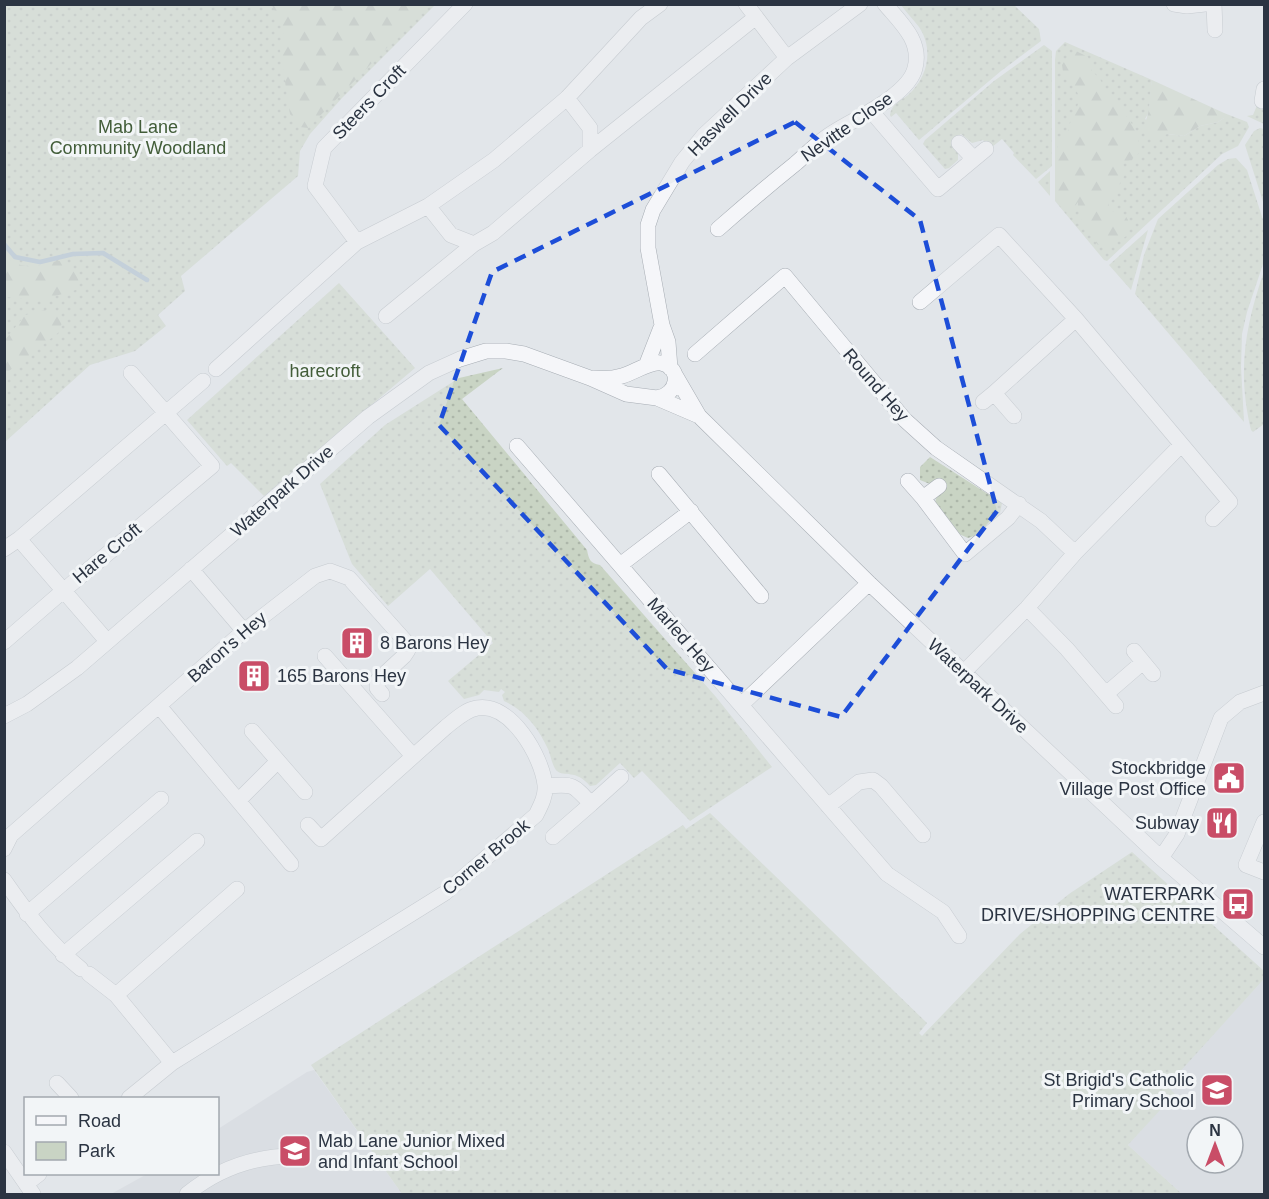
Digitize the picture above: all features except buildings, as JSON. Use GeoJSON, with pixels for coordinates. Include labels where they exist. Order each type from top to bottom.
{"type":"FeatureCollection","features":[{"type":"Feature","properties":{"kind":"street","name":"Steers Croft"},"geometry":{"type":"LineString","coordinates":[[357,242],[315,186],[324,148],[465,4]]}},
{"type":"Feature","properties":{"kind":"street"},"geometry":{"type":"LineString","coordinates":[[216,369],[357,242],[428,206],[494,160],[567,98],[641,18],[660,4]]}},
{"type":"Feature","properties":{"kind":"street","name":"Haswell Drive"},"geometry":{"type":"LineString","coordinates":[[672,370],[647,236],[653,210],[682,162],[704,135],[787,58],[860,4]]}},
{"type":"Feature","properties":{"kind":"street","name":"Nevitte Close"},"geometry":{"type":"LineString","coordinates":[[718,229],[832,133],[872,112],[907,83],[915,70],[917,55],[915,44],[910,34],[885,4]]}},
{"type":"Feature","properties":{"kind":"street"},"geometry":{"type":"LineString","coordinates":[[1174,4],[1187,6],[1205,4]]}},
{"type":"Feature","properties":{"kind":"street"},"geometry":{"type":"LineString","coordinates":[[1214,4],[1215,30]]}},
{"type":"Feature","properties":{"kind":"street"},"geometry":{"type":"LineString","coordinates":[[386,316],[474,244],[494,233],[591,150],[749,8],[787,58]]}},
{"type":"Feature","properties":{"kind":"street"},"geometry":{"type":"LineString","coordinates":[[567,98],[590,128],[591,150]]}},
{"type":"Feature","properties":{"kind":"street"},"geometry":{"type":"LineString","coordinates":[[872,112],[938,189],[980,154],[959,143]]}},
{"type":"Feature","properties":{"kind":"street"},"geometry":{"type":"LineString","coordinates":[[428,206],[451,235],[474,244]]}},
{"type":"Feature","properties":{"kind":"street"},"geometry":{"type":"LineString","coordinates":[[920,302],[999,235],[1076,320],[1230,502],[1213,519]]}},
{"type":"Feature","properties":{"kind":"street","name":"Round Hey"},"geometry":{"type":"LineString","coordinates":[[695,354],[785,276],[905,420],[936,448],[1041,521],[1075,553]]}},
{"type":"Feature","properties":{"kind":"street"},"geometry":{"type":"LineString","coordinates":[[1014,416],[988,398],[1076,320]]}},
{"type":"Feature","properties":{"kind":"street"},"geometry":{"type":"LineString","coordinates":[[662,325],[641,373],[639,384],[641,389],[653,398],[663,398],[675,385],[672,370]]}},
{"type":"Feature","properties":{"kind":"street","name":"Waterpark Drive"},"geometry":{"type":"LineString","coordinates":[[4,716],[51,687],[368,417],[429,373],[486,351],[506,351],[542,360],[626,394],[653,398],[699,416]]}},
{"type":"Feature","properties":{"kind":"street","name":"Waterpark Drive"},"geometry":{"type":"LineString","coordinates":[[590,378],[619,377],[656,362],[672,370],[699,416],[869,583],[1161,858],[1264,947]]}},
{"type":"Feature","properties":{"kind":"street"},"geometry":{"type":"LineString","coordinates":[[131,373],[166,412]]}},
{"type":"Feature","properties":{"kind":"street"},"geometry":{"type":"LineString","coordinates":[[4,549],[19,539],[203,381]]}},
{"type":"Feature","properties":{"kind":"street","name":"Hare Croft"},"geometry":{"type":"LineString","coordinates":[[4,642],[212,465],[166,412]]}},
{"type":"Feature","properties":{"kind":"street"},"geometry":{"type":"LineString","coordinates":[[963,673],[1027,608],[1075,553],[1181,445]]}},
{"type":"Feature","properties":{"kind":"street","name":"Marled Hey"},"geometry":{"type":"LineString","coordinates":[[517,446],[887,874],[943,912],[959,936]]}},
{"type":"Feature","properties":{"kind":"street"},"geometry":{"type":"LineString","coordinates":[[659,474],[761,596]]}},
{"type":"Feature","properties":{"kind":"street"},"geometry":{"type":"LineString","coordinates":[[908,481],[965,554],[1008,518],[1019,504]]}},
{"type":"Feature","properties":{"kind":"street"},"geometry":{"type":"LineString","coordinates":[[922,498],[939,486]]}},
{"type":"Feature","properties":{"kind":"street"},"geometry":{"type":"LineString","coordinates":[[620,565],[691,511]]}},
{"type":"Feature","properties":{"kind":"street"},"geometry":{"type":"LineString","coordinates":[[19,539],[108,640]]}},
{"type":"Feature","properties":{"kind":"street"},"geometry":{"type":"LineString","coordinates":[[191,569],[244,631]]}},
{"type":"Feature","properties":{"kind":"street","name":"Baron's Hey"},"geometry":{"type":"LineString","coordinates":[[4,849],[11,835],[244,631],[315,576],[330,571],[349,578],[407,643],[408,650],[404,656],[378,680],[379,691],[363,700]]}},
{"type":"Feature","properties":{"kind":"street"},"geometry":{"type":"LineString","coordinates":[[741,705],[869,583]]}},
{"type":"Feature","properties":{"kind":"street"},"geometry":{"type":"LineString","coordinates":[[1027,608],[1111,700],[1139,656],[1153,674]]}},
{"type":"Feature","properties":{"kind":"street"},"geometry":{"type":"LineString","coordinates":[[325,656],[413,756]]}},
{"type":"Feature","properties":{"kind":"street"},"geometry":{"type":"LineString","coordinates":[[1161,858],[1177,834],[1221,718],[1240,702],[1264,693]]}},
{"type":"Feature","properties":{"kind":"street"},"geometry":{"type":"LineString","coordinates":[[159,706],[291,864]]}},
{"type":"Feature","properties":{"kind":"street"},"geometry":{"type":"LineString","coordinates":[[308,825],[321,839],[446,727],[467,711],[479,708],[488,708],[510,720],[524,736],[541,767],[545,786],[565,784],[575,786],[591,804]]}},
{"type":"Feature","properties":{"kind":"street"},"geometry":{"type":"LineString","coordinates":[[252,731],[305,792]]}},
{"type":"Feature","properties":{"kind":"street"},"geometry":{"type":"LineString","coordinates":[[239,800],[277,762]]}},
{"type":"Feature","properties":{"kind":"street"},"geometry":{"type":"LineString","coordinates":[[553,837],[621,777]]}},
{"type":"Feature","properties":{"kind":"street"},"geometry":{"type":"LineString","coordinates":[[828,806],[859,782],[873,780],[881,786],[923,835]]}},
{"type":"Feature","properties":{"kind":"street","name":"Corner Brook"},"geometry":{"type":"LineString","coordinates":[[130,1097],[172,1063],[445,893],[536,815],[543,802],[545,786]]}},
{"type":"Feature","properties":{"kind":"street"},"geometry":{"type":"LineString","coordinates":[[27,914],[161,799]]}},
{"type":"Feature","properties":{"kind":"street"},"geometry":{"type":"LineString","coordinates":[[1264,822],[1246,865],[1264,872]]}},
{"type":"Feature","properties":{"kind":"street"},"geometry":{"type":"LineString","coordinates":[[63,955],[197,841]]}},
{"type":"Feature","properties":{"kind":"street"},"geometry":{"type":"LineString","coordinates":[[4,880],[27,914],[63,955],[116,995],[172,1063]]}},
{"type":"Feature","properties":{"kind":"street"},"geometry":{"type":"LineString","coordinates":[[116,995],[237,889]]}},
{"type":"Feature","properties":{"kind":"street"},"geometry":{"type":"LineString","coordinates":[[57,1083],[70,1097]]}},
{"type":"Feature","properties":{"kind":"street"},"geometry":{"type":"LineString","coordinates":[[4,1152],[29,1189],[38,1175]]}},
{"type":"Feature","properties":{"kind":"street"},"geometry":{"type":"LineString","coordinates":[[219,1174],[236,1166],[263,1159],[294,1156]]}},
{"type":"Feature","properties":{"kind":"street"},"geometry":{"type":"LineString","coordinates":[[187,1194],[217,1175]]}},
{"type":"Feature","properties":{"kind":"highlighted area"},"geometry":{"type":"Polygon","coordinates":[[[795,122],[920,220],[997,511],[841,717],[667,669],[439,425],[492,272],[795,122]]]}},
{"type":"Feature","properties":{"kind":"shaded area","name":"St Brigid's Catholic Primary School"},"geometry":{"type":"Polygon","coordinates":[[[1264,979],[1264,1194],[1182,1194],[1128,1145],[1174,1094],[1166,1086],[1264,979]]]}},
{"type":"Feature","properties":{"kind":"shaded area","name":"Mab Lane Junior Mixed and Infant School"},"geometry":{"type":"Polygon","coordinates":[[[314,1070],[402,1194],[111,1194],[145,1175],[219,1175],[219,1128],[307,1072],[314,1070]]]}},
{"type":"Feature","properties":{"kind":"green space","name":"Mab Lane Community Woodland"},"geometry":{"type":"Polygon","coordinates":[[[5,5],[435,5],[342,98],[310,134],[300,151],[298,176],[181,276],[185,291],[158,315],[166,326],[135,351],[90,365],[5,442],[5,5]]]}},
{"type":"Feature","properties":{"kind":"green space"},"geometry":{"type":"Polygon","coordinates":[[[272,5],[429,5],[308,128],[300,127],[290,114],[280,49],[284,37],[272,5]]]}},
{"type":"Feature","properties":{"kind":"green space"},"geometry":{"type":"Polygon","coordinates":[[[901,5],[1014,5],[1039,29],[1041,41],[1001,71],[919,140],[896,113],[891,117],[890,115],[894,106],[915,88],[927,63],[924,36],[901,5]]]}},
{"type":"Feature","properties":{"kind":"green space"},"geometry":{"type":"Polygon","coordinates":[[[1065,42],[1152,80],[1149,112],[1145,119],[1167,134],[1184,136],[1200,126],[1218,122],[1224,118],[1224,113],[1247,122],[1249,127],[1238,146],[1222,154],[1107,261],[1055,201],[1055,60],[1056,51],[1065,42]]]}},
{"type":"Feature","properties":{"kind":"green space"},"geometry":{"type":"Polygon","coordinates":[[[1044,45],[1052,51],[1052,166],[1036,179],[1013,155],[1014,153],[1002,139],[989,147],[983,140],[972,143],[961,134],[952,141],[958,151],[958,160],[945,169],[923,144],[925,140],[994,81],[1044,45]]]}},
{"type":"Feature","properties":{"kind":"green space"},"geometry":{"type":"Polygon","coordinates":[[[1076,51],[1088,57],[1092,71],[1100,79],[1110,98],[1119,103],[1138,136],[1139,153],[1131,160],[1122,163],[1126,170],[1125,174],[1108,203],[1111,211],[1125,215],[1128,220],[1128,235],[1113,245],[1098,245],[1081,220],[1078,202],[1072,210],[1067,210],[1055,197],[1058,142],[1062,135],[1068,132],[1080,98],[1074,86],[1064,78],[1062,65],[1069,54],[1076,51]]]}},
{"type":"Feature","properties":{"kind":"green space"},"geometry":{"type":"Polygon","coordinates":[[[1152,80],[1224,113],[1224,118],[1218,122],[1200,126],[1184,136],[1168,134],[1150,137],[1145,123],[1152,80]]]}},
{"type":"Feature","properties":{"kind":"green space"},"geometry":{"type":"Polygon","coordinates":[[[1258,103],[1264,105],[1264,124],[1247,116],[1253,115],[1258,103]]]}},
{"type":"Feature","properties":{"kind":"green space"},"geometry":{"type":"Polygon","coordinates":[[[1264,129],[1264,205],[1245,145],[1254,131],[1264,129]]]}},
{"type":"Feature","properties":{"kind":"green space"},"geometry":{"type":"Polygon","coordinates":[[[1236,158],[1247,170],[1264,223],[1264,261],[1242,334],[1244,422],[1135,294],[1144,255],[1158,219],[1218,165],[1228,159],[1236,158]]]}},
{"type":"Feature","properties":{"kind":"green space"},"geometry":{"type":"Polygon","coordinates":[[[1050,171],[1050,196],[1038,182],[1050,171]]]}},
{"type":"Feature","properties":{"kind":"green space"},"geometry":{"type":"Polygon","coordinates":[[[1148,230],[1131,290],[1109,265],[1148,230]]]}},
{"type":"Feature","properties":{"kind":"green space"},"geometry":{"type":"Polygon","coordinates":[[[5,255],[13,262],[28,266],[64,262],[75,270],[79,289],[42,300],[5,297],[5,255]]]}},
{"type":"Feature","properties":{"kind":"green space"},"geometry":{"type":"Polygon","coordinates":[[[1264,271],[1264,424],[1253,432],[1244,388],[1245,349],[1252,311],[1264,271]]]}},
{"type":"Feature","properties":{"kind":"green space","name":"harecroft"},"geometry":{"type":"Polygon","coordinates":[[[339,283],[415,368],[264,496],[231,463],[227,466],[187,420],[339,283]]]}},
{"type":"Feature","properties":{"kind":"green space"},"geometry":{"type":"Polygon","coordinates":[[[45,310],[58,315],[62,323],[58,333],[5,374],[5,340],[25,315],[45,310]]]}},
{"type":"Feature","properties":{"kind":"green space"},"geometry":{"type":"Polygon","coordinates":[[[503,368],[462,399],[587,550],[590,560],[600,565],[716,697],[772,767],[690,821],[642,771],[634,778],[620,763],[596,785],[590,786],[580,777],[557,771],[536,727],[518,709],[504,701],[502,695],[505,692],[501,689],[499,692],[484,690],[479,695],[464,699],[448,681],[493,643],[430,569],[388,606],[352,564],[320,484],[385,425],[459,378],[503,368]]]}},
{"type":"Feature","properties":{"kind":"green space"},"geometry":{"type":"Polygon","coordinates":[[[930,457],[1002,503],[1000,513],[974,536],[968,538],[959,534],[935,502],[937,496],[930,484],[920,480],[920,467],[930,457]]]}},
{"type":"Feature","properties":{"kind":"green space"},"geometry":{"type":"Polygon","coordinates":[[[710,813],[927,1023],[919,1033],[922,1036],[1020,934],[1069,894],[1132,852],[1264,971],[1264,979],[1167,1086],[1175,1094],[1128,1145],[1182,1194],[402,1194],[311,1065],[683,825],[686,829],[710,813]]]}},
{"type":"Feature","properties":{"kind":"waterway"},"geometry":{"type":"LineString","coordinates":[[4,244],[15,257],[40,262],[73,254],[103,253],[147,280]]}},
{"type":"Feature","properties":{"kind":"place","name":"8 Barons Hey"},"geometry":{"type":"Point","coordinates":[357,643]}},
{"type":"Feature","properties":{"kind":"place","name":"165 Barons Hey"},"geometry":{"type":"Point","coordinates":[254,676]}},
{"type":"Feature","properties":{"kind":"place","name":"Stockbridge Village Post Office"},"geometry":{"type":"Point","coordinates":[1229,778]}},
{"type":"Feature","properties":{"kind":"place","name":"Subway"},"geometry":{"type":"Point","coordinates":[1222,823]}},
{"type":"Feature","properties":{"kind":"place","name":"WATERPARK DRIVE/SHOPPING CENTRE"},"geometry":{"type":"Point","coordinates":[1238,904]}},
{"type":"Feature","properties":{"kind":"place","name":"St Brigid's Catholic Primary School"},"geometry":{"type":"Point","coordinates":[1217,1090]}},
{"type":"Feature","properties":{"kind":"place","name":"Mab Lane Junior Mixed and Infant School"},"geometry":{"type":"Point","coordinates":[295,1151]}}]}
